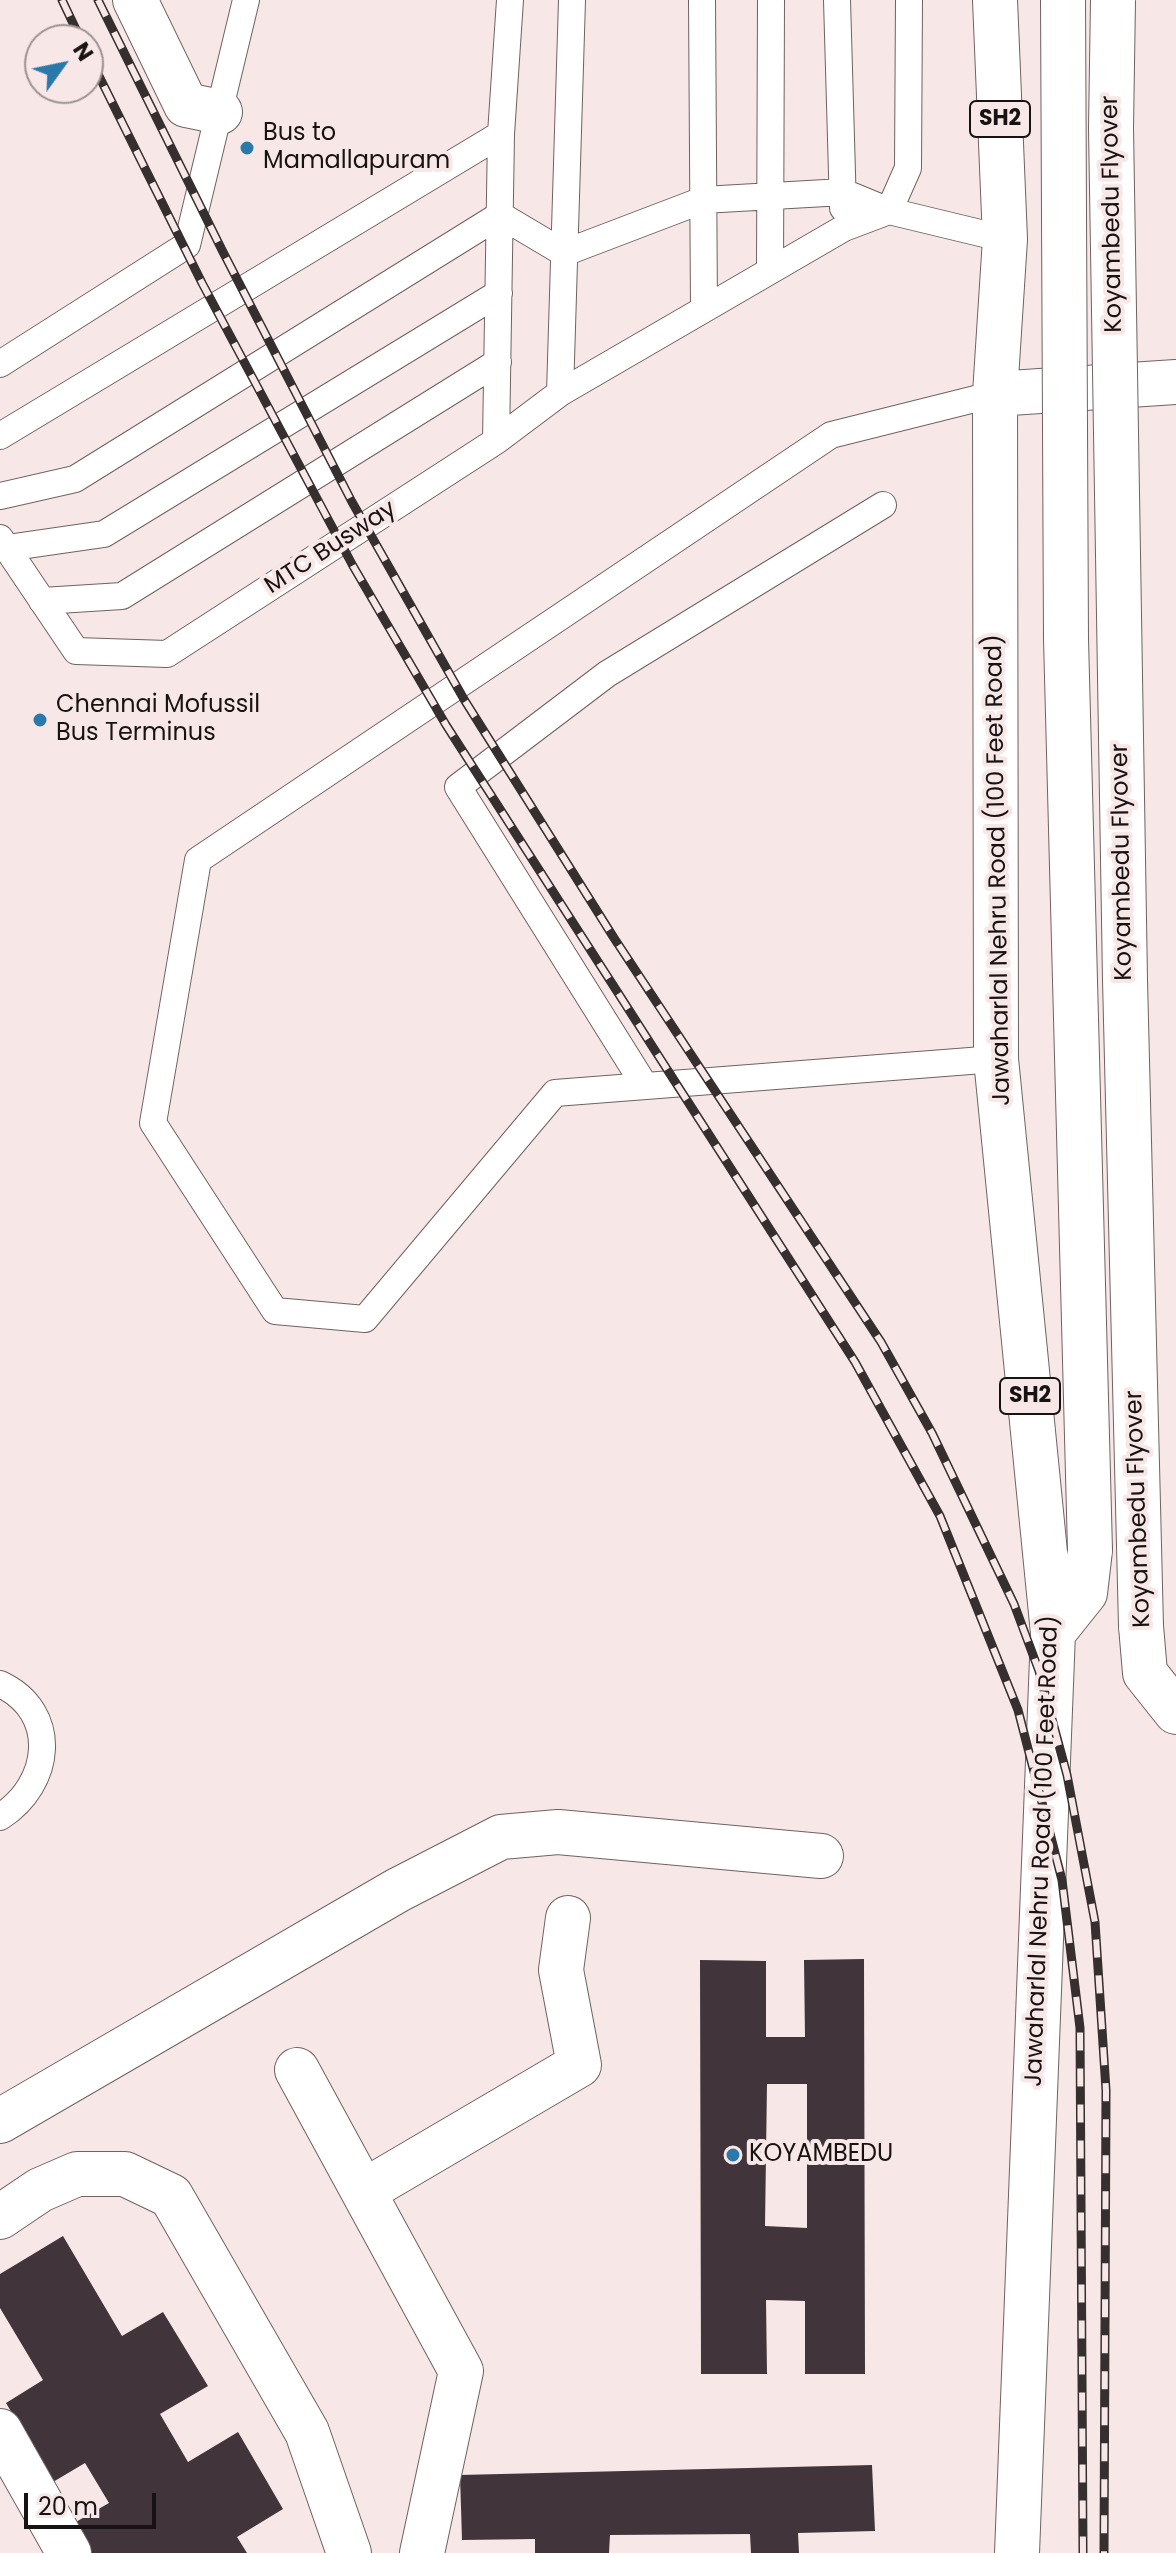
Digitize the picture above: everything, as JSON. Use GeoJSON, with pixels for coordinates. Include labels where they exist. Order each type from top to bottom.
{"type":"FeatureCollection","features":[{"type":"Feature","properties":{"kind":"main road"},"geometry":{"type":"LineString","coordinates":[[135,0],[186,105],[220,112]]}},
{"type":"Feature","properties":{"kind":"main road","name":"Jawaharlal Nehru Road (100 Feet Road)"},"geometry":{"type":"LineString","coordinates":[[995,0],[1005,239],[995,394],[996,1059],[1053,1633],[1017,2553]]}},
{"type":"Feature","properties":{"kind":"main road","name":"Koyambedu Flyover"},"geometry":{"type":"LineString","coordinates":[[1053,1633],[1085,1593],[1090,1550],[1066,639],[1063,0]]}},
{"type":"Feature","properties":{"kind":"main road","name":"Koyambedu Flyover"},"geometry":{"type":"LineString","coordinates":[[1113,0],[1111,128],[1125,948],[1141,1626],[1145,1673],[1176,1712]]}},
{"type":"Feature","properties":{"kind":"main road"},"geometry":{"type":"LineString","coordinates":[[995,394],[1176,382]]}},
{"type":"Feature","properties":{"kind":"main road"},"geometry":{"type":"LineString","coordinates":[[0,2121],[398,1890],[501,1837],[558,1832],[821,1856]]}},
{"type":"Feature","properties":{"kind":"main road"},"geometry":{"type":"LineString","coordinates":[[366,2190],[579,2065],[561,1970],[568,1918]]}},
{"type":"Feature","properties":{"kind":"main road"},"geometry":{"type":"LineString","coordinates":[[297,2070],[366,2190],[461,2371],[422,2553]]}},
{"type":"Feature","properties":{"kind":"main road"},"geometry":{"type":"LineString","coordinates":[[0,2217],[40,2190],[77,2174],[125,2174],[171,2196],[307,2432],[349,2553]]}},
{"type":"Feature","properties":{"kind":"main road"},"geometry":{"type":"LineString","coordinates":[[0,2431],[69,2553]]}},
{"type":"Feature","properties":{"kind":"lane"},"geometry":{"type":"LineString","coordinates":[[0,364],[187,245],[246,0]]}},
{"type":"Feature","properties":{"kind":"lane"},"geometry":{"type":"LineString","coordinates":[[496,441],[501,134],[510,0]]}},
{"type":"Feature","properties":{"kind":"lane"},"geometry":{"type":"LineString","coordinates":[[560,393],[572,0]]}},
{"type":"Feature","properties":{"kind":"lane"},"geometry":{"type":"LineString","coordinates":[[702,0],[704,309]]}},
{"type":"Feature","properties":{"kind":"lane"},"geometry":{"type":"LineString","coordinates":[[770,270],[771,0]]}},
{"type":"Feature","properties":{"kind":"lane"},"geometry":{"type":"LineString","coordinates":[[837,0],[844,228]]}},
{"type":"Feature","properties":{"kind":"lane"},"geometry":{"type":"LineString","coordinates":[[496,441],[560,393],[770,270],[844,228],[889,211],[908,168],[909,0]]}},
{"type":"Feature","properties":{"kind":"lane"},"geometry":{"type":"LineString","coordinates":[[0,436],[501,134]]}},
{"type":"Feature","properties":{"kind":"lane"},"geometry":{"type":"LineString","coordinates":[[564,253],[703,200],[843,192],[889,211],[1005,239]]}},
{"type":"Feature","properties":{"kind":"lane"},"geometry":{"type":"LineString","coordinates":[[500,215],[564,253]]}},
{"type":"Feature","properties":{"kind":"lane"},"geometry":{"type":"LineString","coordinates":[[0,496],[75,479],[500,215]]}},
{"type":"Feature","properties":{"kind":"lane"},"geometry":{"type":"LineString","coordinates":[[4,543],[104,534],[499,293]]}},
{"type":"Feature","properties":{"kind":"lane"},"geometry":{"type":"LineString","coordinates":[[42,601],[122,596],[498,362]]}},
{"type":"Feature","properties":{"kind":"lane"},"geometry":{"type":"LineString","coordinates":[[995,394],[831,435],[198,860],[153,1123],[275,1311],[365,1319],[555,1093],[996,1059]]}},
{"type":"Feature","properties":{"kind":"lane","name":"MTC Busway"},"geometry":{"type":"LineString","coordinates":[[4,543],[76,651],[167,654],[496,441]]}},
{"type":"Feature","properties":{"kind":"lane"},"geometry":{"type":"LineString","coordinates":[[645,1086],[458,787],[607,674],[883,505]]}},
{"type":"Feature","properties":{"kind":"lane"},"geometry":{"type":"LineString","coordinates":[[0,1684],[16,1691],[34,1716],[42,1747],[39,1777],[19,1805],[0,1817]]}},
{"type":"Feature","properties":{"kind":"building","name":"KOYAMBEDU"},"geometry":{"type":"Polygon","coordinates":[[[864,1959],[865,2374],[805,2374],[805,2301],[766,2300],[767,2374],[701,2374],[700,1960],[766,1961],[766,2037],[805,2037],[804,1960],[864,1959]],[[767,2084],[765,2226],[807,2228],[807,2084],[767,2084]]]}},
{"type":"Feature","properties":{"kind":"building"},"geometry":{"type":"Polygon","coordinates":[[[63,2236],[122,2336],[163,2312],[208,2386],[160,2414],[188,2462],[238,2432],[283,2509],[237,2537],[247,2553],[92,2553],[74,2523],[109,2503],[85,2463],[53,2482],[6,2403],[43,2380],[0,2308],[0,2274],[63,2236]]]}},
{"type":"Feature","properties":{"kind":"building"},"geometry":{"type":"Polygon","coordinates":[[[872,2465],[875,2531],[798,2533],[799,2553],[751,2553],[750,2534],[610,2535],[609,2553],[535,2553],[535,2539],[462,2540],[460,2475],[872,2465]]]}},
{"type":"Feature","properties":{"kind":"railway"},"geometry":{"type":"LineString","coordinates":[[62,0],[73,24]]}},
{"type":"Feature","properties":{"kind":"railway"},"geometry":{"type":"LineString","coordinates":[[98,0],[352,502],[465,701],[614,938],[881,1342],[932,1433],[1014,1604],[1039,1671],[1067,1775],[1095,1922],[1106,2090],[1104,2553]]}},
{"type":"Feature","properties":{"kind":"railway"},"geometry":{"type":"LineString","coordinates":[[104,86],[202,283],[353,566],[446,725],[855,1362],[940,1516],[1018,1710],[1062,1880],[1080,2028],[1083,2553]]}},
{"type":"Feature","properties":{"kind":"place","name":"Bus to Mamallapuram"},"geometry":{"type":"Point","coordinates":[247,148]}},
{"type":"Feature","properties":{"kind":"place","name":"Chennai Mofussil Bus Terminus"},"geometry":{"type":"Point","coordinates":[40,720]}},
{"type":"Feature","properties":{"kind":"place","name":"KOYAMBEDU"},"geometry":{"type":"Point","coordinates":[733,2155]}}]}
